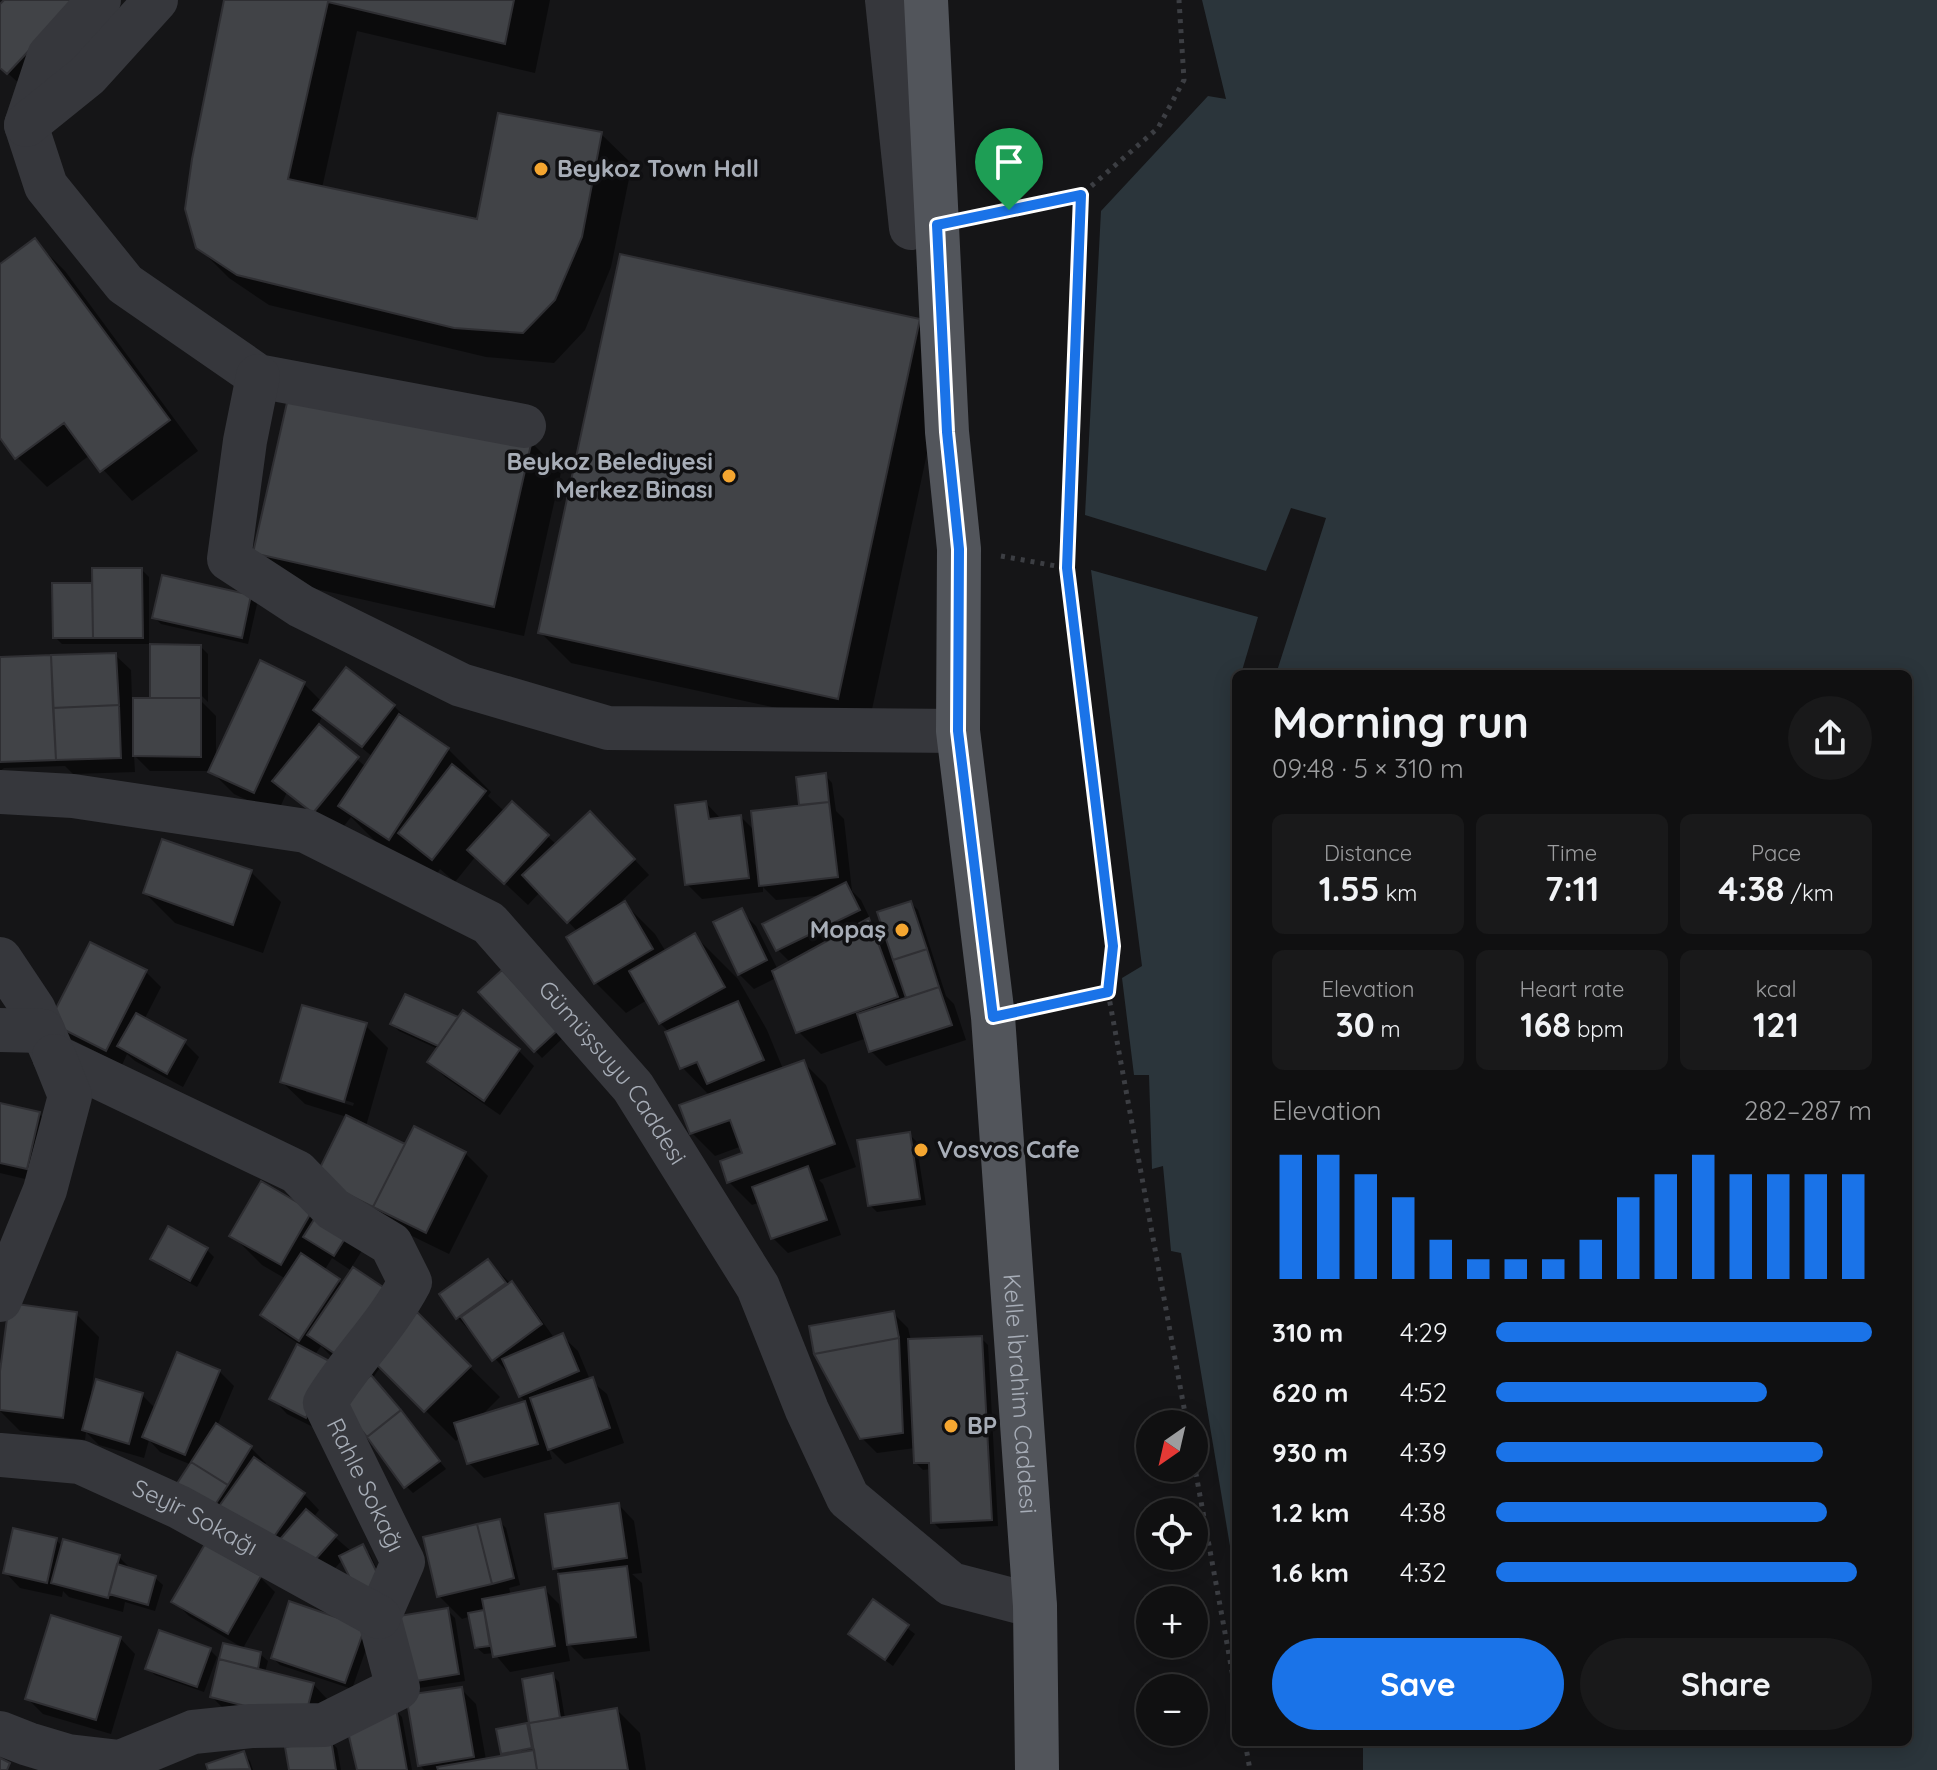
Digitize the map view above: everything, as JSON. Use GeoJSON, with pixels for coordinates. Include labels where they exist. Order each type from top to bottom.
{"type":"FeatureCollection","features":[{"type":"Feature","properties":{"kind":"main road","name":"Kelle İbrahim Caddesi"},"geometry":{"type":"LineString","coordinates":[[926,0],[924,227],[959,549],[958,731],[993,1017],[1035,1606],[1037,1770]]}},
{"type":"Feature","properties":{"kind":"street"},"geometry":{"type":"LineString","coordinates":[[99,0],[49,56],[26,125],[46,186],[125,284],[258,376],[524,426]]}},
{"type":"Feature","properties":{"kind":"street"},"geometry":{"type":"LineString","coordinates":[[26,125],[88,75],[156,0]]}},
{"type":"Feature","properties":{"kind":"street","name":"Kelle İbrahim Caddesi"},"geometry":{"type":"LineString","coordinates":[[887,0],[924,227]]}},
{"type":"Feature","properties":{"kind":"street"},"geometry":{"type":"LineString","coordinates":[[258,376],[245,441],[229,559],[301,606],[461,685],[608,728],[958,731]]}},
{"type":"Feature","properties":{"kind":"street","name":"Gümüşsuyu Caddesi"},"geometry":{"type":"LineString","coordinates":[[0,792],[73,796],[306,831],[489,923],[633,1087],[758,1287],[807,1410],[848,1498],[951,1584],[1035,1606]]}},
{"type":"Feature","properties":{"kind":"street"},"geometry":{"type":"LineString","coordinates":[[0,959],[34,1010],[70,1096],[45,1190],[0,1300]]}},
{"type":"Feature","properties":{"kind":"street"},"geometry":{"type":"LineString","coordinates":[[0,1030],[48,1044]]}},
{"type":"Feature","properties":{"kind":"street","name":"Rahle Sokağı"},"geometry":{"type":"LineString","coordinates":[[48,1044],[297,1172],[333,1209],[391,1244],[410,1282],[397,1308],[346,1369],[325,1403],[403,1562],[379,1617]]}},
{"type":"Feature","properties":{"kind":"street","name":"Seyir Sokağı"},"geometry":{"type":"LineString","coordinates":[[0,1455],[80,1462],[179,1507],[379,1617]]}},
{"type":"Feature","properties":{"kind":"street"},"geometry":{"type":"LineString","coordinates":[[0,1733],[68,1756],[120,1762],[193,1732],[251,1726],[324,1725],[398,1688],[379,1617]]}},
{"type":"Feature","properties":{"kind":"path"},"geometry":{"type":"LineString","coordinates":[[924,227],[1081,195],[1158,128],[1184,80],[1179,0]]}},
{"type":"Feature","properties":{"kind":"path"},"geometry":{"type":"LineString","coordinates":[[1081,195],[1067,568],[1113,946],[1108,992],[1184,1410]]}},
{"type":"Feature","properties":{"kind":"path"},"geometry":{"type":"LineString","coordinates":[[959,549],[1067,568]]}},
{"type":"Feature","properties":{"kind":"path"},"geometry":{"type":"LineString","coordinates":[[993,1017],[1108,992]]}},
{"type":"Feature","properties":{"kind":"path"},"geometry":{"type":"LineString","coordinates":[[1197,1482],[1232,1671]]}},
{"type":"Feature","properties":{"kind":"path"},"geometry":{"type":"LineString","coordinates":[[1246,1746],[1250,1770]]}},
{"type":"Feature","properties":{"kind":"shaded area"},"geometry":{"type":"Polygon","coordinates":[[[1202,0],[1937,0],[1937,1770],[1363,1770],[1363,1746],[1912,1746],[1912,670],[1277,670],[1326,518],[1291,508],[1266,571],[1085,515],[1101,211],[1208,96],[1226,99],[1202,0]]]}},
{"type":"Feature","properties":{"kind":"shaded area"},"geometry":{"type":"Polygon","coordinates":[[[1091,570],[1258,617],[1242,670],[1232,670],[1230,711],[1232,1558],[1181,1253],[1171,1251],[1163,1166],[1152,1169],[1149,1075],[1134,1075],[1122,978],[1142,966],[1091,570]]]}},
{"type":"Feature","properties":{"kind":"building"},"geometry":{"type":"Polygon","coordinates":[[[4,0],[76,0],[7,74],[0,68],[0,4],[4,0]]]}},
{"type":"Feature","properties":{"kind":"building","name":"Beykoz Town Hall"},"geometry":{"type":"Polygon","coordinates":[[[224,0],[514,0],[505,44],[328,2],[288,179],[477,219],[498,113],[602,132],[582,237],[555,300],[523,333],[454,328],[237,275],[196,248],[185,209],[224,0]]]}},
{"type":"Feature","properties":{"kind":"building"},"geometry":{"type":"Polygon","coordinates":[[[35,238],[170,420],[100,472],[64,423],[15,459],[0,438],[0,264],[35,238]]]}},
{"type":"Feature","properties":{"kind":"building","name":"Beykoz Belediyesi Merkez Binası"},"geometry":{"type":"Polygon","coordinates":[[[620,254],[920,319],[838,699],[538,633],[620,254]]]}},
{"type":"Feature","properties":{"kind":"building"},"geometry":{"type":"Polygon","coordinates":[[[291,385],[532,440],[494,607],[253,553],[291,385]]]}},
{"type":"Feature","properties":{"kind":"building"},"geometry":{"type":"Polygon","coordinates":[[[92,568],[142,568],[143,638],[93,638],[92,568]]]}},
{"type":"Feature","properties":{"kind":"building"},"geometry":{"type":"Polygon","coordinates":[[[162,575],[251,595],[242,638],[152,618],[162,575]]]}},
{"type":"Feature","properties":{"kind":"building"},"geometry":{"type":"Polygon","coordinates":[[[52,583],[92,583],[93,638],[53,638],[52,583]]]}},
{"type":"Feature","properties":{"kind":"building"},"geometry":{"type":"Polygon","coordinates":[[[150,644],[201,645],[201,698],[150,698],[150,644]]]}},
{"type":"Feature","properties":{"kind":"building"},"geometry":{"type":"Polygon","coordinates":[[[116,653],[119,705],[53,708],[51,655],[116,653]]]}},
{"type":"Feature","properties":{"kind":"building"},"geometry":{"type":"Polygon","coordinates":[[[51,655],[56,760],[0,762],[0,657],[51,655]]]}},
{"type":"Feature","properties":{"kind":"building"},"geometry":{"type":"Polygon","coordinates":[[[260,660],[305,682],[254,793],[208,772],[260,660]]]}},
{"type":"Feature","properties":{"kind":"building"},"geometry":{"type":"Polygon","coordinates":[[[346,667],[395,705],[362,747],[313,710],[346,667]]]}},
{"type":"Feature","properties":{"kind":"building"},"geometry":{"type":"Polygon","coordinates":[[[133,698],[201,698],[201,757],[133,756],[133,698]]]}},
{"type":"Feature","properties":{"kind":"building"},"geometry":{"type":"Polygon","coordinates":[[[119,705],[121,758],[56,760],[53,708],[119,705]]]}},
{"type":"Feature","properties":{"kind":"building"},"geometry":{"type":"Polygon","coordinates":[[[399,714],[449,748],[389,840],[338,806],[399,714]]]}},
{"type":"Feature","properties":{"kind":"building"},"geometry":{"type":"Polygon","coordinates":[[[319,724],[359,757],[313,813],[272,781],[319,724]]]}},
{"type":"Feature","properties":{"kind":"building"},"geometry":{"type":"Polygon","coordinates":[[[452,764],[486,791],[432,860],[398,833],[452,764]]]}},
{"type":"Feature","properties":{"kind":"building"},"geometry":{"type":"Polygon","coordinates":[[[826,773],[829,802],[799,805],[796,777],[826,773]]]}},
{"type":"Feature","properties":{"kind":"building"},"geometry":{"type":"Polygon","coordinates":[[[512,801],[549,835],[504,884],[467,850],[512,801]]]}},
{"type":"Feature","properties":{"kind":"building"},"geometry":{"type":"Polygon","coordinates":[[[706,801],[709,819],[741,815],[749,878],[685,885],[675,805],[706,801]]]}},
{"type":"Feature","properties":{"kind":"building"},"geometry":{"type":"Polygon","coordinates":[[[829,802],[838,877],[759,886],[751,811],[829,802]]]}},
{"type":"Feature","properties":{"kind":"building"},"geometry":{"type":"Polygon","coordinates":[[[590,811],[635,859],[567,923],[522,875],[590,811]]]}},
{"type":"Feature","properties":{"kind":"building"},"geometry":{"type":"Polygon","coordinates":[[[162,839],[252,870],[233,925],[143,893],[162,839]]]}},
{"type":"Feature","properties":{"kind":"building"},"geometry":{"type":"Polygon","coordinates":[[[846,882],[860,910],[776,951],[762,924],[846,882]]]}},
{"type":"Feature","properties":{"kind":"building"},"geometry":{"type":"Polygon","coordinates":[[[625,901],[653,949],[594,984],[566,937],[625,901]]]}},
{"type":"Feature","properties":{"kind":"building","name":"Mopaş"},"geometry":{"type":"Polygon","coordinates":[[[911,901],[927,949],[893,960],[877,912],[911,901]]]}},
{"type":"Feature","properties":{"kind":"building"},"geometry":{"type":"Polygon","coordinates":[[[742,908],[767,960],[738,975],[713,922],[742,908]]]}},
{"type":"Feature","properties":{"kind":"building"},"geometry":{"type":"Polygon","coordinates":[[[869,918],[898,997],[796,1033],[772,971],[869,918]]]}},
{"type":"Feature","properties":{"kind":"building"},"geometry":{"type":"Polygon","coordinates":[[[695,933],[725,987],[659,1024],[629,971],[695,933]]]}},
{"type":"Feature","properties":{"kind":"building"},"geometry":{"type":"Polygon","coordinates":[[[90,942],[147,970],[106,1051],[49,1022],[90,942]]]}},
{"type":"Feature","properties":{"kind":"building"},"geometry":{"type":"Polygon","coordinates":[[[927,949],[939,987],[906,998],[893,960],[927,949]]]}},
{"type":"Feature","properties":{"kind":"building"},"geometry":{"type":"Polygon","coordinates":[[[502,970],[558,1030],[534,1052],[478,992],[502,970]]]}},
{"type":"Feature","properties":{"kind":"building"},"geometry":{"type":"Polygon","coordinates":[[[939,987],[952,1025],[869,1052],[857,1014],[939,987]]]}},
{"type":"Feature","properties":{"kind":"building"},"geometry":{"type":"Polygon","coordinates":[[[405,994],[458,1017],[438,1046],[390,1024],[405,994]]]}},
{"type":"Feature","properties":{"kind":"building"},"geometry":{"type":"Polygon","coordinates":[[[738,1001],[764,1060],[707,1084],[697,1062],[680,1069],[665,1032],[738,1001]]]}},
{"type":"Feature","properties":{"kind":"building"},"geometry":{"type":"Polygon","coordinates":[[[302,1005],[367,1023],[344,1102],[280,1082],[302,1005]]]}},
{"type":"Feature","properties":{"kind":"building"},"geometry":{"type":"Polygon","coordinates":[[[463,1010],[520,1049],[484,1101],[427,1062],[463,1010]]]}},
{"type":"Feature","properties":{"kind":"building"},"geometry":{"type":"Polygon","coordinates":[[[136,1013],[186,1040],[167,1074],[117,1046],[136,1013]]]}},
{"type":"Feature","properties":{"kind":"building"},"geometry":{"type":"Polygon","coordinates":[[[804,1060],[835,1144],[727,1183],[720,1161],[742,1153],[730,1120],[690,1134],[679,1105],[804,1060]]]}},
{"type":"Feature","properties":{"kind":"building"},"geometry":{"type":"Polygon","coordinates":[[[0,1103],[40,1112],[27,1169],[0,1163],[0,1103]]]}},
{"type":"Feature","properties":{"kind":"building"},"geometry":{"type":"Polygon","coordinates":[[[346,1115],[405,1144],[373,1207],[315,1178],[346,1115]]]}},
{"type":"Feature","properties":{"kind":"building"},"geometry":{"type":"Polygon","coordinates":[[[414,1126],[466,1152],[426,1233],[373,1207],[414,1126]]]}},
{"type":"Feature","properties":{"kind":"building"},"geometry":{"type":"Polygon","coordinates":[[[910,1132],[920,1199],[868,1206],[857,1140],[910,1132]]]}},
{"type":"Feature","properties":{"kind":"building"},"geometry":{"type":"Polygon","coordinates":[[[808,1166],[827,1220],[771,1239],[752,1187],[808,1166]]]}},
{"type":"Feature","properties":{"kind":"building"},"geometry":{"type":"Polygon","coordinates":[[[261,1181],[312,1211],[281,1265],[229,1236],[261,1181]]]}},
{"type":"Feature","properties":{"kind":"building"},"geometry":{"type":"Polygon","coordinates":[[[318,1213],[349,1232],[334,1256],[303,1237],[318,1213]]]}},
{"type":"Feature","properties":{"kind":"building"},"geometry":{"type":"Polygon","coordinates":[[[168,1226],[208,1248],[190,1281],[150,1259],[168,1226]]]}},
{"type":"Feature","properties":{"kind":"building"},"geometry":{"type":"Polygon","coordinates":[[[301,1253],[340,1279],[299,1341],[260,1315],[301,1253]]]}},
{"type":"Feature","properties":{"kind":"building"},"geometry":{"type":"Polygon","coordinates":[[[488,1259],[506,1283],[456,1319],[439,1294],[488,1259]]]}},
{"type":"Feature","properties":{"kind":"building"},"geometry":{"type":"Polygon","coordinates":[[[353,1267],[392,1293],[346,1361],[307,1335],[353,1267]]]}},
{"type":"Feature","properties":{"kind":"building"},"geometry":{"type":"Polygon","coordinates":[[[512,1281],[542,1324],[492,1361],[461,1317],[512,1281]]]}},
{"type":"Feature","properties":{"kind":"building"},"geometry":{"type":"Polygon","coordinates":[[[9,1303],[77,1312],[63,1418],[0,1410],[0,1371],[9,1303]]]}},
{"type":"Feature","properties":{"kind":"building"},"geometry":{"type":"Polygon","coordinates":[[[894,1311],[899,1338],[814,1354],[809,1326],[894,1311]]]}},
{"type":"Feature","properties":{"kind":"building"},"geometry":{"type":"Polygon","coordinates":[[[417,1312],[471,1366],[424,1412],[370,1358],[417,1312]]]}},
{"type":"Feature","properties":{"kind":"building"},"geometry":{"type":"Polygon","coordinates":[[[563,1333],[579,1371],[519,1397],[502,1359],[563,1333]]]}},
{"type":"Feature","properties":{"kind":"building"},"geometry":{"type":"Polygon","coordinates":[[[982,1336],[992,1520],[931,1523],[929,1463],[914,1463],[908,1339],[982,1336]]]}},
{"type":"Feature","properties":{"kind":"building"},"geometry":{"type":"Polygon","coordinates":[[[899,1338],[903,1433],[860,1439],[814,1354],[899,1338]]]}},
{"type":"Feature","properties":{"kind":"building"},"geometry":{"type":"Polygon","coordinates":[[[297,1344],[333,1363],[306,1418],[269,1399],[297,1344]]]}},
{"type":"Feature","properties":{"kind":"building"},"geometry":{"type":"Polygon","coordinates":[[[177,1352],[220,1370],[185,1455],[142,1437],[177,1352]]]}},
{"type":"Feature","properties":{"kind":"building"},"geometry":{"type":"Polygon","coordinates":[[[371,1375],[401,1410],[367,1437],[339,1403],[371,1375]]]}},
{"type":"Feature","properties":{"kind":"building"},"geometry":{"type":"Polygon","coordinates":[[[593,1377],[610,1428],[548,1450],[530,1398],[593,1377]]]}},
{"type":"Feature","properties":{"kind":"building"},"geometry":{"type":"Polygon","coordinates":[[[96,1379],[143,1393],[129,1444],[82,1430],[96,1379]]]}},
{"type":"Feature","properties":{"kind":"building"},"geometry":{"type":"Polygon","coordinates":[[[525,1401],[538,1444],[467,1464],[454,1423],[525,1401]]]}},
{"type":"Feature","properties":{"kind":"building"},"geometry":{"type":"Polygon","coordinates":[[[401,1410],[440,1461],[404,1488],[367,1437],[401,1410]]]}},
{"type":"Feature","properties":{"kind":"building"},"geometry":{"type":"Polygon","coordinates":[[[216,1423],[252,1446],[228,1485],[191,1462],[216,1423]]]}},
{"type":"Feature","properties":{"kind":"building"},"geometry":{"type":"Polygon","coordinates":[[[254,1457],[305,1493],[268,1545],[217,1509],[254,1457]]]}},
{"type":"Feature","properties":{"kind":"building"},"geometry":{"type":"Polygon","coordinates":[[[191,1462],[228,1485],[213,1508],[176,1485],[191,1462]]]}},
{"type":"Feature","properties":{"kind":"building"},"geometry":{"type":"Polygon","coordinates":[[[619,1503],[627,1558],[553,1569],[545,1514],[619,1503]]]}},
{"type":"Feature","properties":{"kind":"building"},"geometry":{"type":"Polygon","coordinates":[[[306,1509],[337,1535],[306,1570],[276,1544],[306,1509]]]}},
{"type":"Feature","properties":{"kind":"building"},"geometry":{"type":"Polygon","coordinates":[[[500,1519],[514,1578],[492,1584],[477,1524],[500,1519]]]}},
{"type":"Feature","properties":{"kind":"building"},"geometry":{"type":"Polygon","coordinates":[[[477,1524],[492,1584],[437,1597],[423,1537],[477,1524]]]}},
{"type":"Feature","properties":{"kind":"building"},"geometry":{"type":"Polygon","coordinates":[[[13,1528],[57,1538],[47,1583],[3,1573],[13,1528]]]}},
{"type":"Feature","properties":{"kind":"building"},"geometry":{"type":"Polygon","coordinates":[[[63,1539],[120,1555],[108,1598],[51,1583],[63,1539]]]}},
{"type":"Feature","properties":{"kind":"building"},"geometry":{"type":"Polygon","coordinates":[[[205,1544],[261,1576],[228,1634],[171,1602],[205,1544]]]}},
{"type":"Feature","properties":{"kind":"building"},"geometry":{"type":"Polygon","coordinates":[[[363,1544],[382,1583],[358,1594],[339,1556],[363,1544]]]}},
{"type":"Feature","properties":{"kind":"building"},"geometry":{"type":"Polygon","coordinates":[[[117,1564],[156,1576],[148,1605],[109,1594],[117,1564]]]}},
{"type":"Feature","properties":{"kind":"building"},"geometry":{"type":"Polygon","coordinates":[[[627,1566],[636,1637],[567,1645],[558,1574],[627,1566]]]}},
{"type":"Feature","properties":{"kind":"building"},"geometry":{"type":"Polygon","coordinates":[[[545,1587],[555,1646],[493,1657],[482,1599],[545,1587]]]}},
{"type":"Feature","properties":{"kind":"building"},"geometry":{"type":"Polygon","coordinates":[[[873,1599],[909,1625],[885,1660],[848,1634],[873,1599]]]}},
{"type":"Feature","properties":{"kind":"building"},"geometry":{"type":"Polygon","coordinates":[[[289,1601],[365,1627],[345,1683],[271,1658],[289,1601]]]}},
{"type":"Feature","properties":{"kind":"building"},"geometry":{"type":"Polygon","coordinates":[[[448,1608],[459,1674],[410,1682],[399,1616],[448,1608]]]}},
{"type":"Feature","properties":{"kind":"building"},"geometry":{"type":"Polygon","coordinates":[[[484,1610],[490,1646],[475,1648],[468,1613],[484,1610]]]}},
{"type":"Feature","properties":{"kind":"building"},"geometry":{"type":"Polygon","coordinates":[[[51,1615],[121,1637],[96,1720],[25,1699],[51,1615]]]}},
{"type":"Feature","properties":{"kind":"building"},"geometry":{"type":"Polygon","coordinates":[[[159,1630],[211,1648],[197,1687],[145,1669],[159,1630]]]}},
{"type":"Feature","properties":{"kind":"building"},"geometry":{"type":"Polygon","coordinates":[[[223,1643],[261,1652],[258,1669],[219,1659],[223,1643]]]}},
{"type":"Feature","properties":{"kind":"building"},"geometry":{"type":"Polygon","coordinates":[[[219,1659],[314,1683],[304,1721],[210,1697],[219,1659]]]}},
{"type":"Feature","properties":{"kind":"building"},"geometry":{"type":"Polygon","coordinates":[[[553,1673],[560,1718],[529,1723],[522,1679],[553,1673]]]}},
{"type":"Feature","properties":{"kind":"building"},"geometry":{"type":"Polygon","coordinates":[[[462,1687],[474,1757],[418,1766],[406,1695],[462,1687]]]}},
{"type":"Feature","properties":{"kind":"building"},"geometry":{"type":"Polygon","coordinates":[[[396,1708],[407,1770],[357,1770],[347,1728],[396,1708]]]}},
{"type":"Feature","properties":{"kind":"building"},"geometry":{"type":"Polygon","coordinates":[[[617,1708],[628,1770],[537,1770],[529,1723],[617,1708]]]}},
{"type":"Feature","properties":{"kind":"building"},"geometry":{"type":"Polygon","coordinates":[[[527,1723],[532,1748],[501,1754],[496,1729],[527,1723]]]}},
{"type":"Feature","properties":{"kind":"building"},"geometry":{"type":"Polygon","coordinates":[[[331,1739],[336,1770],[289,1770],[285,1747],[331,1739]]]}},
{"type":"Feature","properties":{"kind":"building"},"geometry":{"type":"Polygon","coordinates":[[[534,1750],[537,1770],[438,1770],[437,1767],[534,1750]]]}},
{"type":"Feature","properties":{"kind":"building"},"geometry":{"type":"Polygon","coordinates":[[[244,1751],[250,1769],[208,1770],[206,1764],[244,1751]]]}},
{"type":"Feature","properties":{"kind":"building"},"geometry":{"type":"Polygon","coordinates":[[[0,1758],[10,1763],[7,1770],[0,1770],[0,1758]]]}},
{"type":"Feature","properties":{"kind":"place","name":"Beykoz Town Hall"},"geometry":{"type":"Point","coordinates":[541,169]}},
{"type":"Feature","properties":{"kind":"place","name":"Beykoz Belediyesi Merkez Binası"},"geometry":{"type":"Point","coordinates":[729,476]}},
{"type":"Feature","properties":{"kind":"place","name":"Mopaş"},"geometry":{"type":"Point","coordinates":[902,930]}},
{"type":"Feature","properties":{"kind":"place","name":"Vosvos Cafe"},"geometry":{"type":"Point","coordinates":[921,1150]}},
{"type":"Feature","properties":{"kind":"place","name":"BP"},"geometry":{"type":"Point","coordinates":[951,1426]}},
{"type":"Feature","properties":{"kind":"route"},"geometry":{"type":"LineString","coordinates":[[1081,195],[1067,568],[1113,946],[1108,992],[993,1017],[958,731],[959,549],[947,432],[937,225],[1009,210],[1081,195]]}}]}
